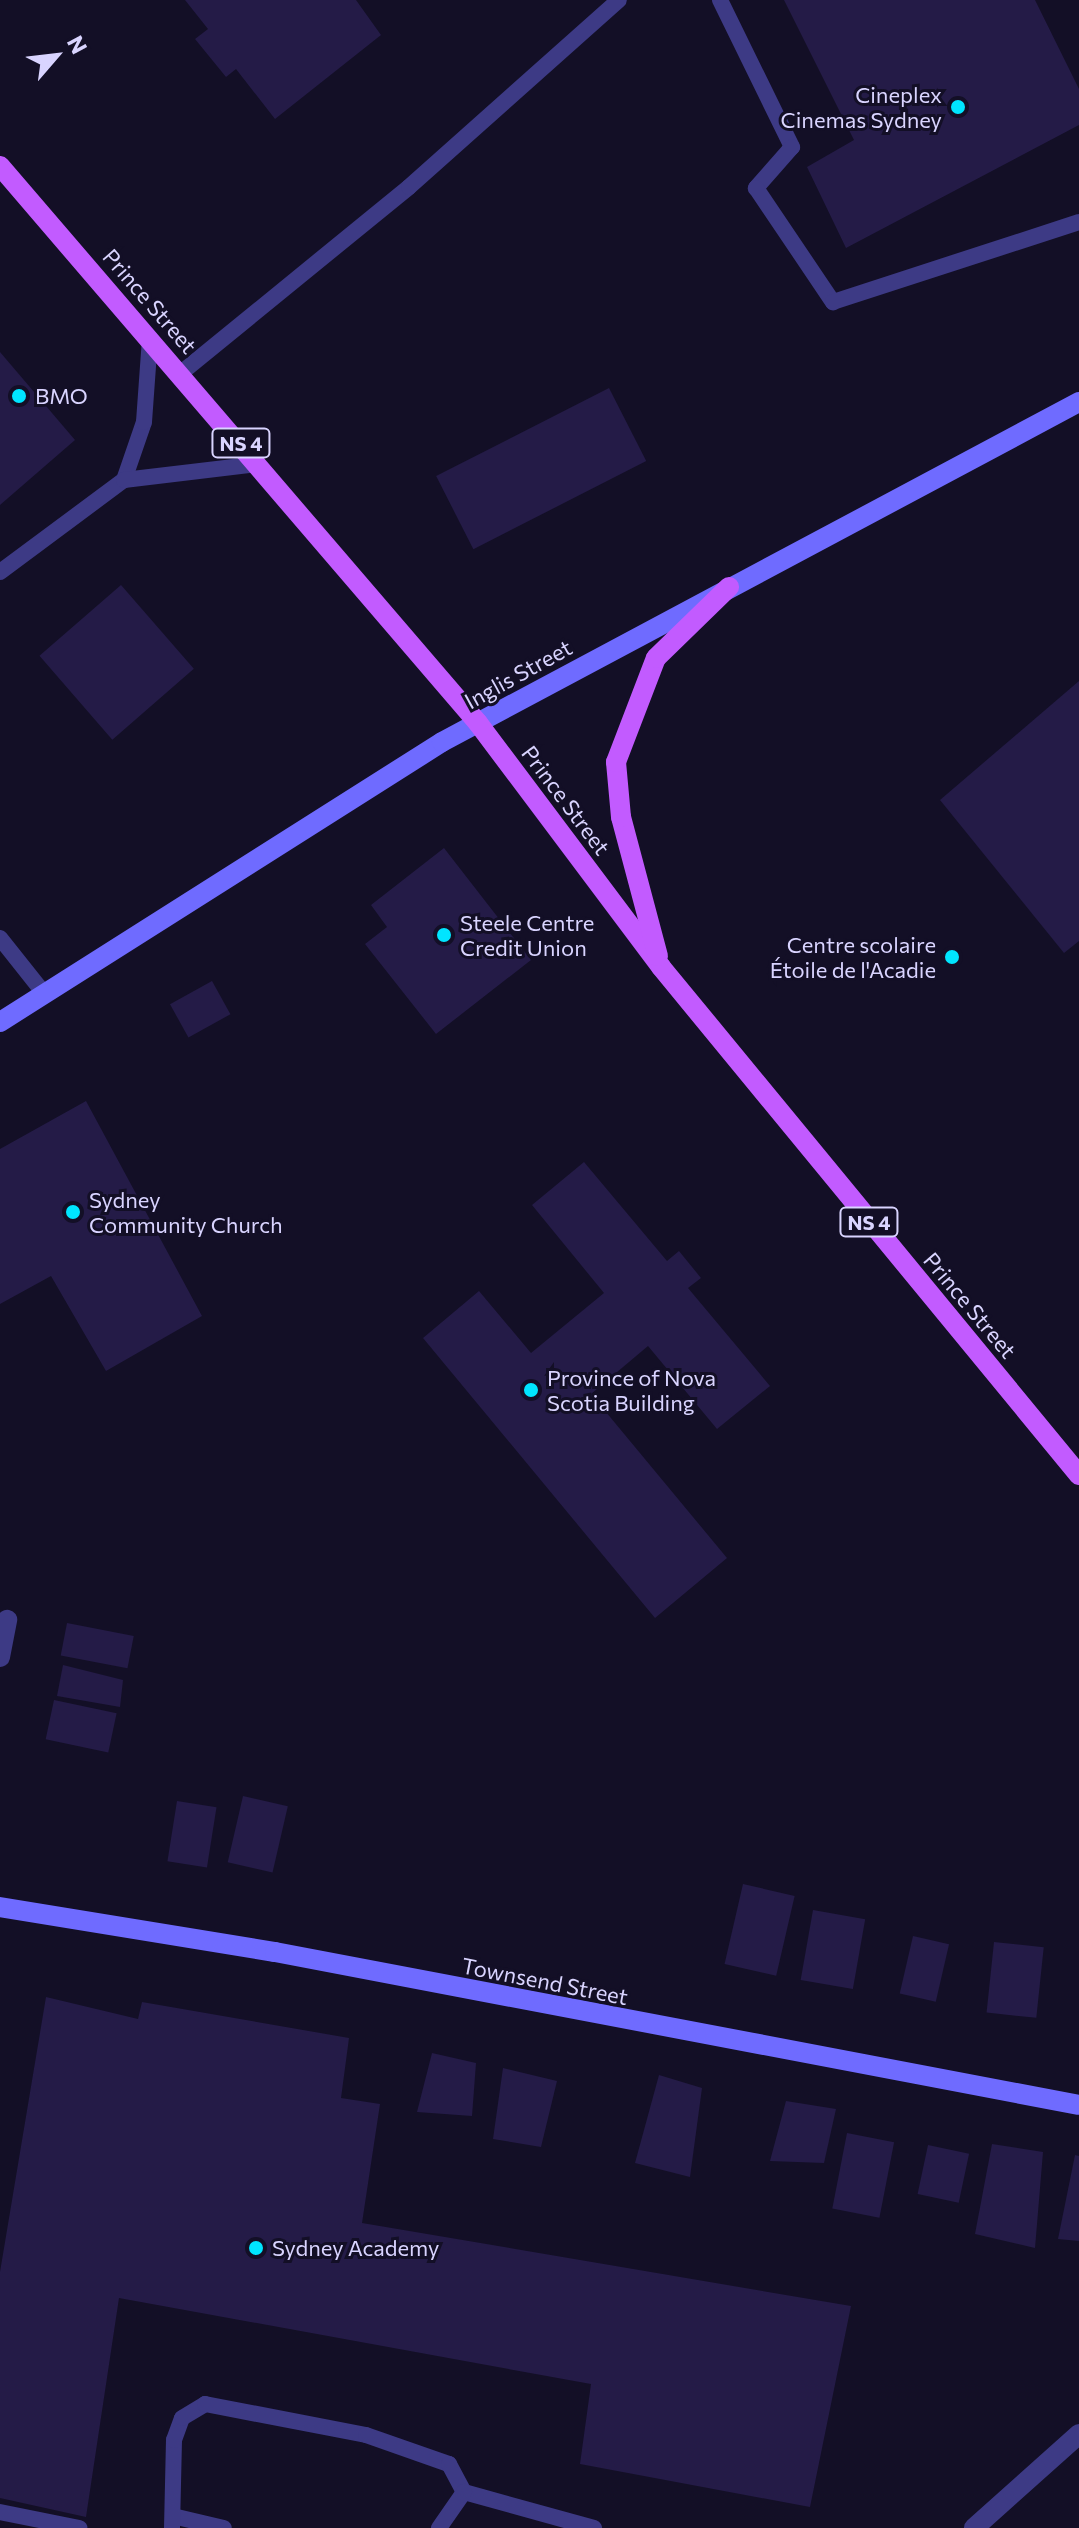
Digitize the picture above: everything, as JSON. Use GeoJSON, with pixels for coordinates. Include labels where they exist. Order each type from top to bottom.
{"type":"FeatureCollection","features":[{"type":"Feature","properties":{"kind":"main road","name":"Prince Street"},"geometry":{"type":"LineString","coordinates":[[0,166],[181,373],[478,723],[661,967],[1079,1475]]}},
{"type":"Feature","properties":{"kind":"main road"},"geometry":{"type":"LineString","coordinates":[[661,967],[621,817],[616,762],[656,658],[729,587]]}},
{"type":"Feature","properties":{"kind":"street","name":"Inglis Street"},"geometry":{"type":"LineString","coordinates":[[0,1022],[43,992],[478,723],[1079,402]]}},
{"type":"Feature","properties":{"kind":"street"},"geometry":{"type":"LineString","coordinates":[[0,1657],[7,1620]]}},
{"type":"Feature","properties":{"kind":"street","name":"Townsend Street"},"geometry":{"type":"LineString","coordinates":[[0,1907],[275,1952],[1079,2105]]}},
{"type":"Feature","properties":{"kind":"street"},"geometry":{"type":"LineString","coordinates":[[974,2528],[1079,2434]]}},
{"type":"Feature","properties":{"kind":"lane"},"geometry":{"type":"LineString","coordinates":[[181,373],[409,187],[619,0]]}},
{"type":"Feature","properties":{"kind":"lane"},"geometry":{"type":"LineString","coordinates":[[720,0],[792,147],[756,188],[833,302],[1079,222]]}},
{"type":"Feature","properties":{"kind":"lane"},"geometry":{"type":"LineString","coordinates":[[124,480],[144,422],[150,338]]}},
{"type":"Feature","properties":{"kind":"lane"},"geometry":{"type":"LineString","coordinates":[[0,572],[124,480],[258,464]]}},
{"type":"Feature","properties":{"kind":"lane"},"geometry":{"type":"LineString","coordinates":[[0,938],[43,992]]}},
{"type":"Feature","properties":{"kind":"lane"},"geometry":{"type":"LineString","coordinates":[[224,2528],[175,2523],[168,2478],[174,2440],[182,2418],[205,2404],[366,2435],[449,2464],[464,2492],[594,2528]]}},
{"type":"Feature","properties":{"kind":"lane"},"geometry":{"type":"LineString","coordinates":[[439,2528],[464,2492]]}},
{"type":"Feature","properties":{"kind":"lane"},"geometry":{"type":"LineString","coordinates":[[0,2512],[79,2528]]}},
{"type":"Feature","properties":{"kind":"building"},"geometry":{"type":"Polygon","coordinates":[[[185,0],[356,0],[381,35],[275,119],[236,69],[226,77],[195,39],[208,29],[185,0]]]}},
{"type":"Feature","properties":{"kind":"building","name":"Cineplex Cinemas Sydney"},"geometry":{"type":"Polygon","coordinates":[[[784,0],[1035,0],[1079,89],[1079,125],[846,248],[807,167],[854,140],[784,0]]]}},
{"type":"Feature","properties":{"kind":"building","name":"BMO"},"geometry":{"type":"Polygon","coordinates":[[[0,352],[75,440],[0,505],[0,352]]]}},
{"type":"Feature","properties":{"kind":"building"},"geometry":{"type":"Polygon","coordinates":[[[609,388],[646,461],[473,549],[436,476],[609,388]]]}},
{"type":"Feature","properties":{"kind":"building"},"geometry":{"type":"Polygon","coordinates":[[[121,585],[194,669],[112,740],[39,656],[121,585]]]}},
{"type":"Feature","properties":{"kind":"building"},"geometry":{"type":"Polygon","coordinates":[[[1079,681],[1079,941],[1064,953],[940,800],[1079,681]]]}},
{"type":"Feature","properties":{"kind":"building","name":"Steele Centre Credit Union"},"geometry":{"type":"Polygon","coordinates":[[[444,848],[531,960],[436,1034],[365,944],[387,927],[371,905],[444,848]]]}},
{"type":"Feature","properties":{"kind":"building"},"geometry":{"type":"Polygon","coordinates":[[[212,981],[230,1014],[188,1038],[170,1004],[212,981]]]}},
{"type":"Feature","properties":{"kind":"building","name":"Sydney Community Church"},"geometry":{"type":"Polygon","coordinates":[[[86,1101],[202,1316],[106,1371],[51,1276],[0,1304],[0,1149],[86,1101]]]}},
{"type":"Feature","properties":{"kind":"building","name":"Province of Nova Scotia Building"},"geometry":{"type":"Polygon","coordinates":[[[584,1162],[667,1261],[679,1251],[701,1278],[688,1288],[770,1386],[717,1429],[648,1346],[591,1394],[727,1558],[655,1618],[423,1338],[479,1291],[531,1353],[604,1293],[532,1205],[584,1162]]]}},
{"type":"Feature","properties":{"kind":"building"},"geometry":{"type":"Polygon","coordinates":[[[67,1623],[134,1636],[127,1668],[61,1655],[67,1623]]]}},
{"type":"Feature","properties":{"kind":"building"},"geometry":{"type":"Polygon","coordinates":[[[63,1665],[123,1680],[120,1707],[57,1696],[63,1665]]]}},
{"type":"Feature","properties":{"kind":"building"},"geometry":{"type":"Polygon","coordinates":[[[54,1700],[117,1713],[108,1752],[46,1739],[54,1700]]]}},
{"type":"Feature","properties":{"kind":"building"},"geometry":{"type":"Polygon","coordinates":[[[243,1796],[288,1806],[273,1873],[228,1862],[243,1796]]]}},
{"type":"Feature","properties":{"kind":"building"},"geometry":{"type":"Polygon","coordinates":[[[177,1801],[217,1807],[207,1868],[167,1861],[177,1801]]]}},
{"type":"Feature","properties":{"kind":"building"},"geometry":{"type":"Polygon","coordinates":[[[743,1884],[795,1896],[776,1976],[725,1964],[743,1884]]]}},
{"type":"Feature","properties":{"kind":"building"},"geometry":{"type":"Polygon","coordinates":[[[813,1910],[865,1919],[853,1989],[801,1980],[813,1910]]]}},
{"type":"Feature","properties":{"kind":"building"},"geometry":{"type":"Polygon","coordinates":[[[913,1936],[949,1944],[936,2002],[900,1993],[913,1936]]]}},
{"type":"Feature","properties":{"kind":"building"},"geometry":{"type":"Polygon","coordinates":[[[994,1942],[1044,1947],[1036,2018],[987,2013],[994,1942]]]}},
{"type":"Feature","properties":{"kind":"building","name":"Sydney Academy"},"geometry":{"type":"Polygon","coordinates":[[[46,1997],[138,2019],[142,2002],[349,2038],[341,2098],[380,2104],[362,2223],[851,2306],[810,2507],[580,2464],[591,2384],[119,2298],[86,2517],[0,2498],[0,2272],[46,1997]]]}},
{"type":"Feature","properties":{"kind":"building"},"geometry":{"type":"Polygon","coordinates":[[[432,2053],[476,2063],[472,2116],[417,2112],[432,2053]]]}},
{"type":"Feature","properties":{"kind":"building"},"geometry":{"type":"Polygon","coordinates":[[[503,2068],[557,2081],[541,2147],[493,2139],[503,2068]]]}},
{"type":"Feature","properties":{"kind":"building"},"geometry":{"type":"Polygon","coordinates":[[[659,2075],[702,2088],[690,2177],[635,2163],[659,2075]]]}},
{"type":"Feature","properties":{"kind":"building"},"geometry":{"type":"Polygon","coordinates":[[[786,2101],[836,2109],[824,2163],[770,2161],[786,2101]]]}},
{"type":"Feature","properties":{"kind":"building"},"geometry":{"type":"Polygon","coordinates":[[[847,2133],[894,2142],[879,2218],[832,2209],[847,2133]]]}},
{"type":"Feature","properties":{"kind":"building"},"geometry":{"type":"Polygon","coordinates":[[[992,2144],[1043,2152],[1035,2248],[975,2234],[992,2144]]]}},
{"type":"Feature","properties":{"kind":"building"},"geometry":{"type":"Polygon","coordinates":[[[928,2145],[969,2154],[959,2203],[918,2194],[928,2145]]]}},
{"type":"Feature","properties":{"kind":"building"},"geometry":{"type":"Polygon","coordinates":[[[1075,2155],[1079,2156],[1079,2241],[1058,2239],[1075,2155]]]}},
{"type":"Feature","properties":{"kind":"place","name":"Cineplex Cinemas Sydney"},"geometry":{"type":"Point","coordinates":[958,107]}},
{"type":"Feature","properties":{"kind":"place","name":"BMO"},"geometry":{"type":"Point","coordinates":[19,396]}},
{"type":"Feature","properties":{"kind":"place","name":"Steele Centre Credit Union"},"geometry":{"type":"Point","coordinates":[444,935]}},
{"type":"Feature","properties":{"kind":"place","name":"Centre scolaire Étoile de l'Acadie"},"geometry":{"type":"Point","coordinates":[952,957]}},
{"type":"Feature","properties":{"kind":"place","name":"Sydney Community Church"},"geometry":{"type":"Point","coordinates":[73,1212]}},
{"type":"Feature","properties":{"kind":"place","name":"Province of Nova Scotia Building"},"geometry":{"type":"Point","coordinates":[531,1390]}},
{"type":"Feature","properties":{"kind":"place","name":"Sydney Academy"},"geometry":{"type":"Point","coordinates":[256,2248]}}]}
